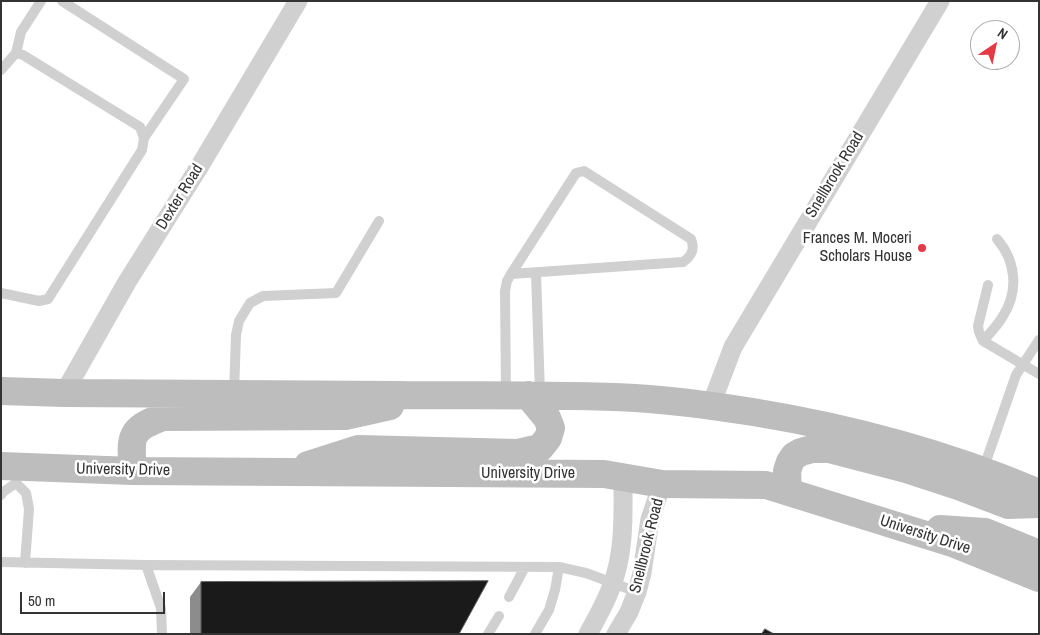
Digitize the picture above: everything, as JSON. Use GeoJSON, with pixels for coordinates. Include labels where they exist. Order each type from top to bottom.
{"type":"FeatureCollection","features":[{"type":"Feature","properties":{"kind":"main road"},"geometry":{"type":"LineString","coordinates":[[1,391],[441,396],[525,395],[637,398],[711,405],[796,419],[898,444],[979,482],[1008,505],[1039,504]]}},
{"type":"Feature","properties":{"kind":"main road"},"geometry":{"type":"LineString","coordinates":[[285,472],[358,449],[518,453],[540,448],[548,438],[551,428],[547,418],[525,395]]}},
{"type":"Feature","properties":{"kind":"main road"},"geometry":{"type":"LineString","coordinates":[[133,471],[132,439],[136,432],[147,422],[163,417],[346,416],[441,396]]}},
{"type":"Feature","properties":{"kind":"main road"},"geometry":{"type":"LineString","coordinates":[[788,491],[787,472],[794,456],[801,452],[830,449],[906,469],[1039,493]]}},
{"type":"Feature","properties":{"kind":"main road","name":"University Drive"},"geometry":{"type":"LineString","coordinates":[[12,472],[604,474],[662,484],[766,485],[956,544],[1039,578]]}},
{"type":"Feature","properties":{"kind":"main road"},"geometry":{"type":"LineString","coordinates":[[901,526],[985,532],[1039,554]]}},
{"type":"Feature","properties":{"kind":"street","name":"Dexter Road"},"geometry":{"type":"LineString","coordinates":[[64,393],[126,282],[201,164],[298,1]]}},
{"type":"Feature","properties":{"kind":"street","name":"Snellbrook Road"},"geometry":{"type":"LineString","coordinates":[[711,405],[733,347],[940,1]]}},
{"type":"Feature","properties":{"kind":"street","name":"Snellbrook Road"},"geometry":{"type":"LineString","coordinates":[[588,634],[603,608],[613,584],[621,550],[623,478]]}},
{"type":"Feature","properties":{"kind":"street","name":"Snellbrook Road"},"geometry":{"type":"LineString","coordinates":[[616,634],[629,612],[637,592],[642,573],[650,519],[662,484]]}},
{"type":"Feature","properties":{"kind":"lane"},"geometry":{"type":"LineString","coordinates":[[1,70],[16,54],[21,32],[41,1]]}},
{"type":"Feature","properties":{"kind":"lane"},"geometry":{"type":"LineString","coordinates":[[1,293],[39,301],[48,299],[142,150],[144,138],[184,79],[62,1]]}},
{"type":"Feature","properties":{"kind":"lane"},"geometry":{"type":"LineString","coordinates":[[16,54],[23,56],[140,126],[144,138]]}},
{"type":"Feature","properties":{"kind":"lane"},"geometry":{"type":"LineString","coordinates":[[511,274],[683,262],[690,258],[693,245],[691,239],[584,171],[576,173],[511,274],[507,281],[505,291],[525,395]]}},
{"type":"Feature","properties":{"kind":"lane"},"geometry":{"type":"LineString","coordinates":[[234,394],[236,336],[239,321],[250,303],[263,296],[336,293],[379,221]]}},
{"type":"Feature","properties":{"kind":"lane"},"geometry":{"type":"LineString","coordinates":[[983,341],[1009,307],[1013,287],[1012,267],[1006,249],[998,239]]}},
{"type":"Feature","properties":{"kind":"lane"},"geometry":{"type":"LineString","coordinates":[[525,395],[536,273]]}},
{"type":"Feature","properties":{"kind":"lane"},"geometry":{"type":"LineString","coordinates":[[988,285],[978,326],[983,341],[1039,374]]}},
{"type":"Feature","properties":{"kind":"lane"},"geometry":{"type":"LineString","coordinates":[[979,482],[1016,375],[1039,340]]}},
{"type":"Feature","properties":{"kind":"lane"},"geometry":{"type":"LineString","coordinates":[[1,496],[12,472]]}},
{"type":"Feature","properties":{"kind":"lane"},"geometry":{"type":"LineString","coordinates":[[12,472],[26,493],[28,509],[25,563]]}},
{"type":"Feature","properties":{"kind":"lane"},"geometry":{"type":"LineString","coordinates":[[1,562],[146,565],[559,567],[586,574],[637,592]]}},
{"type":"Feature","properties":{"kind":"lane"},"geometry":{"type":"LineString","coordinates":[[146,565],[161,608],[162,634]]}},
{"type":"Feature","properties":{"kind":"lane"},"geometry":{"type":"LineString","coordinates":[[509,596],[525,567]]}},
{"type":"Feature","properties":{"kind":"lane"},"geometry":{"type":"LineString","coordinates":[[535,634],[549,610],[559,567]]}},
{"type":"Feature","properties":{"kind":"lane"},"geometry":{"type":"LineString","coordinates":[[488,634],[499,616]]}},
{"type":"Feature","properties":{"kind":"building"},"geometry":{"type":"Polygon","coordinates":[[[488,581],[459,634],[201,634],[201,582],[488,581]]]}},
{"type":"Feature","properties":{"kind":"building"},"geometry":{"type":"Polygon","coordinates":[[[765,629],[774,634],[762,634],[765,629]]]}},
{"type":"Feature","properties":{"kind":"place","name":"Frances M. Moceri Scholars House"},"geometry":{"type":"Point","coordinates":[922,248]}}]}
